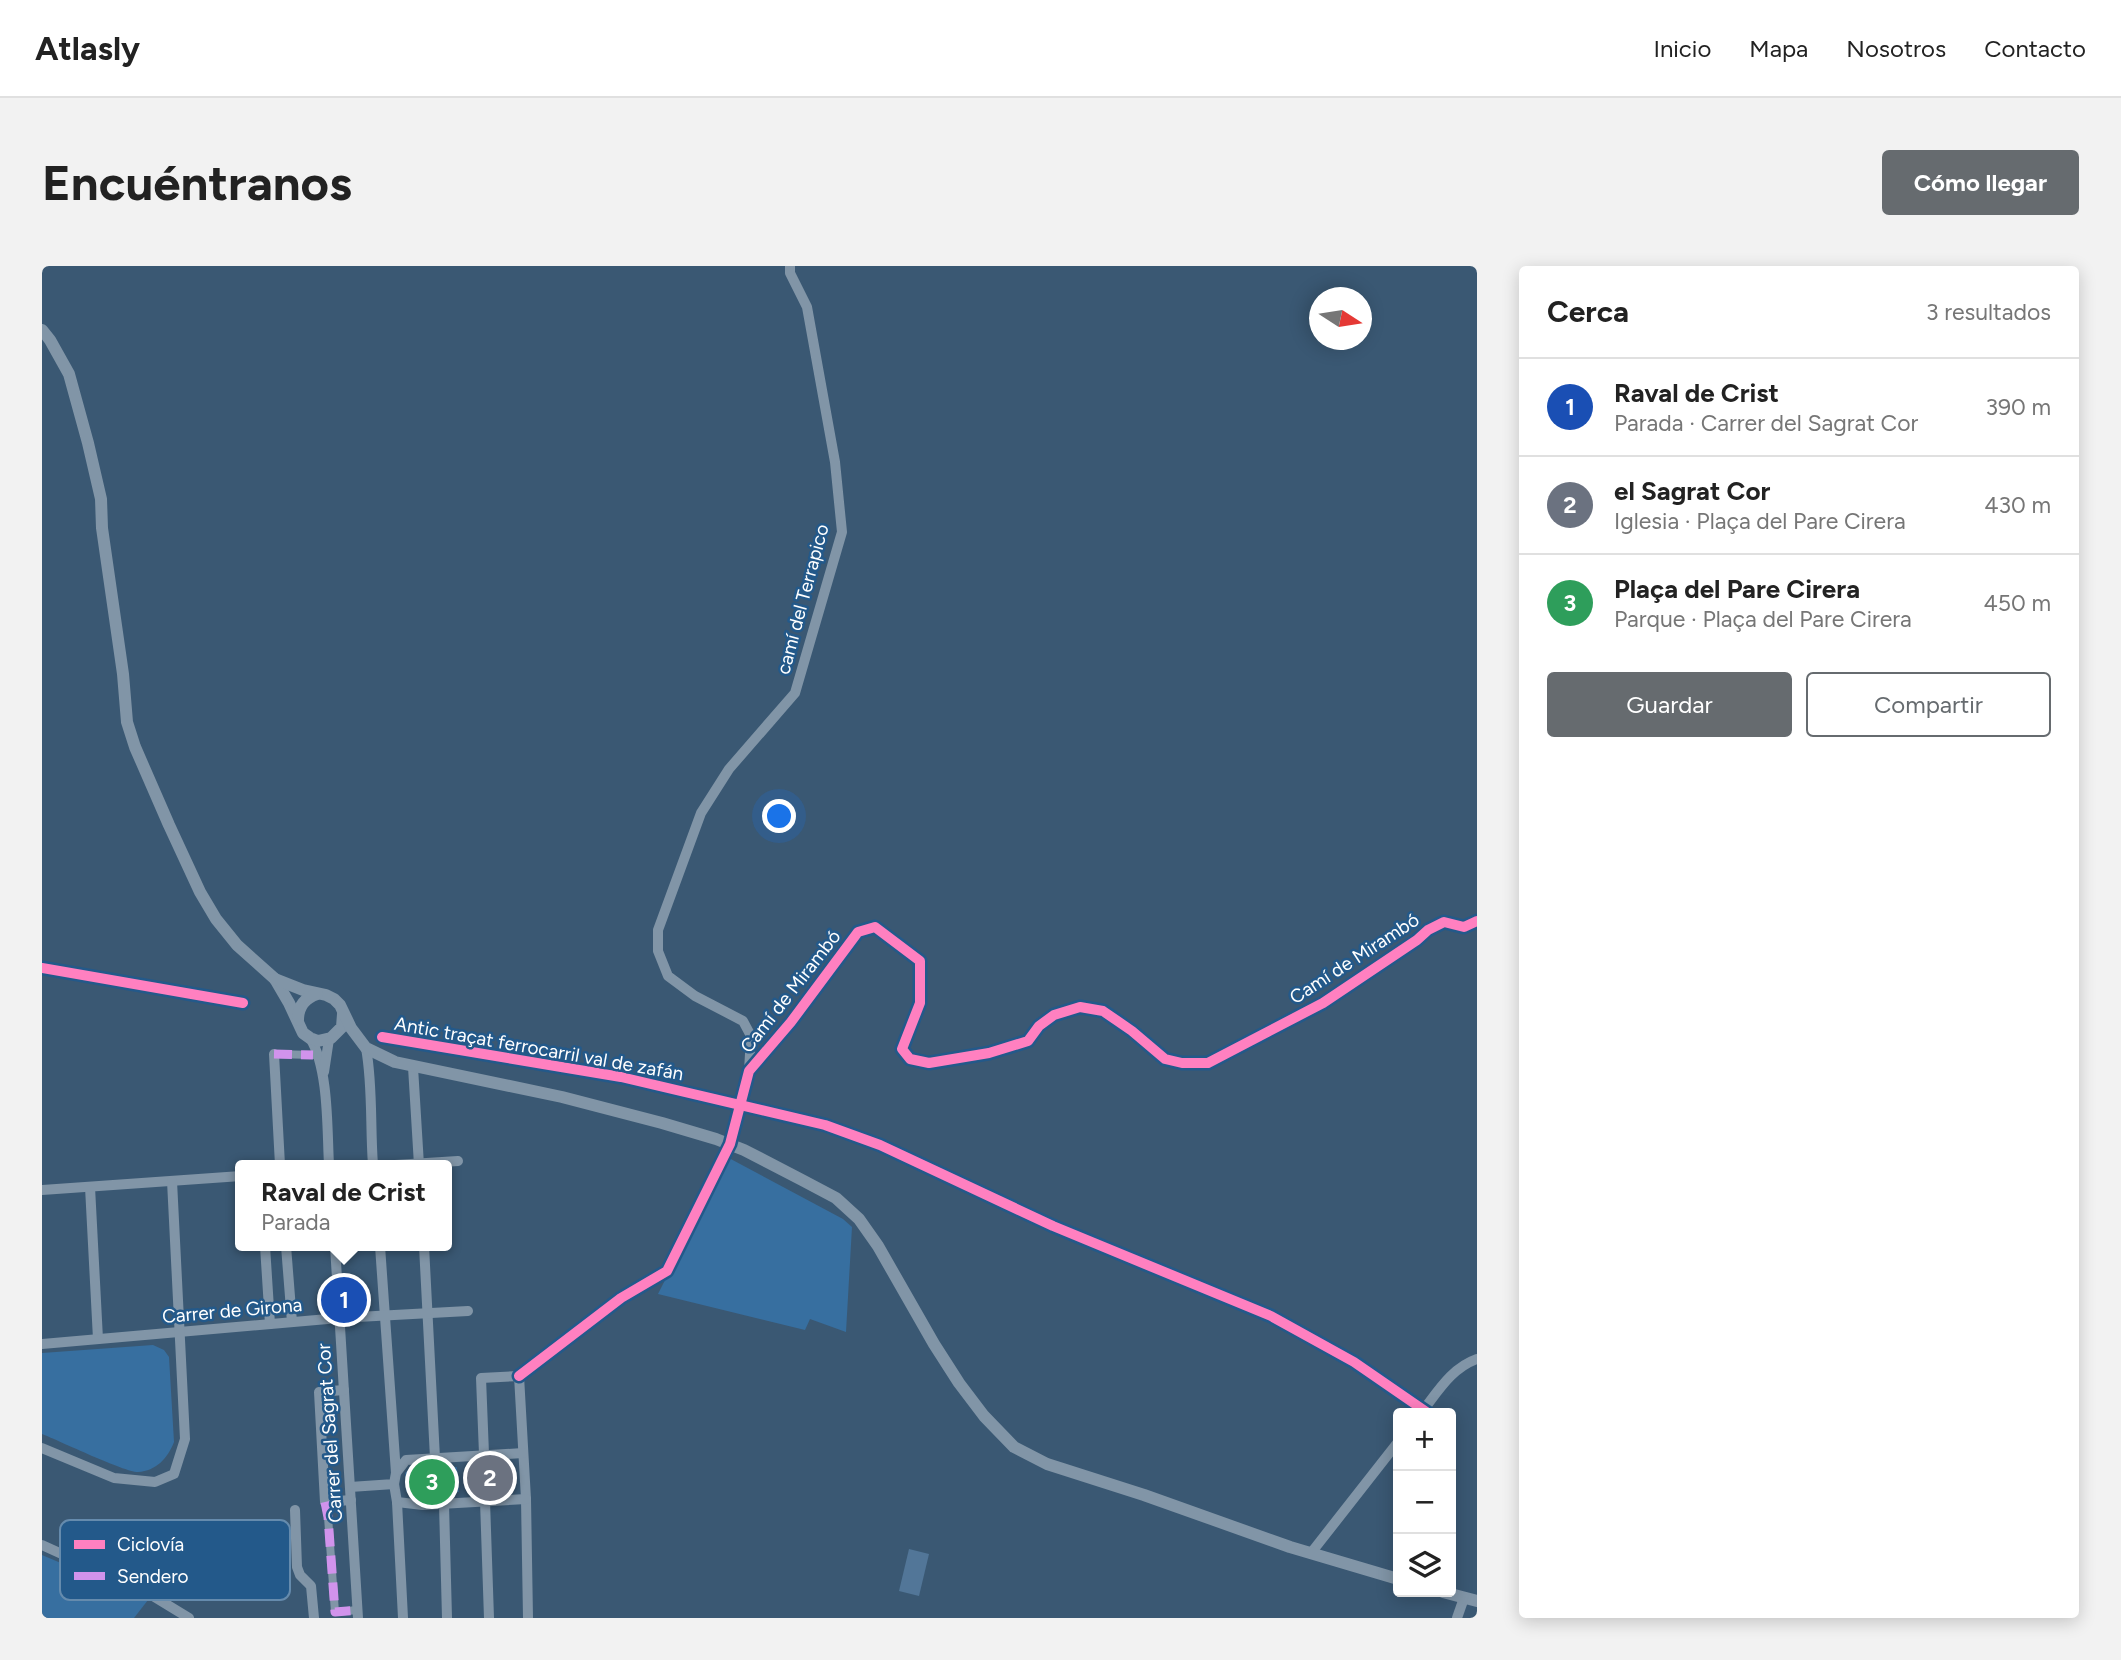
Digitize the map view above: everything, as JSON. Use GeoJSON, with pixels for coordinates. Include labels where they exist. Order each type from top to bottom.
{"type":"FeatureCollection","features":[{"type":"Feature","properties":{"kind":"street","name":"camí del Terrapico"},"geometry":{"type":"LineString","coordinates":[[749,1071],[751,1036],[743,1021],[695,996],[668,976],[658,951],[658,930],[701,813],[729,769],[795,693],[842,532],[835,462],[807,307],[790,274],[790,266]]}},
{"type":"Feature","properties":{"kind":"street"},"geometry":{"type":"LineString","coordinates":[[42,330],[69,374],[101,499],[102,528],[123,674],[127,722],[135,747],[210,910],[237,945],[275,979],[298,1020],[301,1031],[310,1038],[321,1041],[331,1038],[364,1046],[396,1062],[413,1067],[562,1097],[662,1123],[730,1144],[802,1180],[849,1208],[878,1246],[959,1383],[984,1416],[1014,1447],[1047,1464],[1311,1553],[1393,1578]]}},
{"type":"Feature","properties":{"kind":"street","name":"Camí de Mirambó"},"geometry":{"type":"LineString","coordinates":[[519,1376],[621,1298],[667,1271],[730,1144],[749,1071],[791,1022],[858,932],[876,927],[920,961],[920,1003],[902,1049],[910,1059],[929,1063],[989,1053],[1028,1041],[1039,1026],[1054,1016],[1080,1007],[1102,1011],[1132,1031],[1165,1059],[1182,1063],[1208,1063],[1323,1003],[1418,940],[1428,930],[1444,922],[1464,927],[1477,921]]}},
{"type":"Feature","properties":{"kind":"street"},"geometry":{"type":"LineString","coordinates":[[275,979],[317,995]]}},
{"type":"Feature","properties":{"kind":"street"},"geometry":{"type":"LineString","coordinates":[[298,1020],[302,1003],[309,997],[326,995],[340,1005],[364,1046],[370,1067],[372,1160]]}},
{"type":"Feature","properties":{"kind":"street"},"geometry":{"type":"LineString","coordinates":[[323,1076],[331,1038],[343,1025],[343,1013]]}},
{"type":"Feature","properties":{"kind":"street"},"geometry":{"type":"LineString","coordinates":[[310,1038],[317,1051],[323,1076],[329,1160]]}},
{"type":"Feature","properties":{"kind":"street"},"geometry":{"type":"LineString","coordinates":[[279,1160],[275,1054],[313,1055]]}},
{"type":"Feature","properties":{"kind":"street"},"geometry":{"type":"LineString","coordinates":[[413,1067],[419,1160]]}},
{"type":"Feature","properties":{"kind":"street"},"geometry":{"type":"LineString","coordinates":[[452,1161],[458,1161]]}},
{"type":"Feature","properties":{"kind":"street"},"geometry":{"type":"LineString","coordinates":[[42,1190],[235,1176]]}},
{"type":"Feature","properties":{"kind":"street"},"geometry":{"type":"LineString","coordinates":[[42,1448],[114,1478],[155,1482],[174,1474],[185,1439],[172,1181]]}},
{"type":"Feature","properties":{"kind":"street"},"geometry":{"type":"LineString","coordinates":[[90,1187],[98,1339]]}},
{"type":"Feature","properties":{"kind":"street"},"geometry":{"type":"LineString","coordinates":[[265,1251],[270,1324]]}},
{"type":"Feature","properties":{"kind":"street"},"geometry":{"type":"LineString","coordinates":[[286,1251],[292,1322]]}},
{"type":"Feature","properties":{"kind":"street","name":"Carrer del Sagrat Cor"},"geometry":{"type":"LineString","coordinates":[[335,1251],[358,1614]]}},
{"type":"Feature","properties":{"kind":"street"},"geometry":{"type":"LineString","coordinates":[[380,1251],[403,1618]]}},
{"type":"Feature","properties":{"kind":"street"},"geometry":{"type":"LineString","coordinates":[[424,1251],[435,1458]]}},
{"type":"Feature","properties":{"kind":"street","name":"Carrer de Girona"},"geometry":{"type":"LineString","coordinates":[[42,1344],[339,1318],[468,1311]]}},
{"type":"Feature","properties":{"kind":"street"},"geometry":{"type":"LineString","coordinates":[[1424,1408],[1461,1367],[1477,1359]]}},
{"type":"Feature","properties":{"kind":"street"},"geometry":{"type":"LineString","coordinates":[[484,1454],[481,1378],[519,1376],[526,1499],[528,1618]]}},
{"type":"Feature","properties":{"kind":"street"},"geometry":{"type":"LineString","coordinates":[[344,1390],[319,1392],[325,1502],[335,1612],[358,1614]]}},
{"type":"Feature","properties":{"kind":"street"},"geometry":{"type":"LineString","coordinates":[[1311,1553],[1393,1448]]}},
{"type":"Feature","properties":{"kind":"street"},"geometry":{"type":"LineString","coordinates":[[396,1473],[406,1460],[523,1453]]}},
{"type":"Feature","properties":{"kind":"street"},"geometry":{"type":"LineString","coordinates":[[350,1487],[394,1484]]}},
{"type":"Feature","properties":{"kind":"street"},"geometry":{"type":"LineString","coordinates":[[397,1502],[422,1505],[526,1499]]}},
{"type":"Feature","properties":{"kind":"street"},"geometry":{"type":"LineString","coordinates":[[325,1502],[351,1500]]}},
{"type":"Feature","properties":{"kind":"street"},"geometry":{"type":"LineString","coordinates":[[485,1501],[489,1618]]}},
{"type":"Feature","properties":{"kind":"street"},"geometry":{"type":"LineString","coordinates":[[444,1504],[447,1618]]}},
{"type":"Feature","properties":{"kind":"street"},"geometry":{"type":"LineString","coordinates":[[295,1510],[297,1567],[300,1575],[311,1586],[314,1618]]}},
{"type":"Feature","properties":{"kind":"street"},"geometry":{"type":"LineString","coordinates":[[42,1545],[60,1553]]}},
{"type":"Feature","properties":{"kind":"street"},"geometry":{"type":"LineString","coordinates":[[1456,1596],[1477,1601]]}},
{"type":"Feature","properties":{"kind":"street"},"geometry":{"type":"LineString","coordinates":[[1457,1618],[1464,1598]]}},
{"type":"Feature","properties":{"kind":"street"},"geometry":{"type":"LineString","coordinates":[[159,1600],[189,1618]]}},
{"type":"Feature","properties":{"kind":"shaded area"},"geometry":{"type":"Polygon","coordinates":[[[727,1157],[843,1219],[852,1227],[846,1332],[810,1319],[805,1330],[658,1294],[727,1157]]]}},
{"type":"Feature","properties":{"kind":"shaded area"},"geometry":{"type":"Polygon","coordinates":[[[153,1345],[164,1350],[169,1357],[174,1442],[161,1463],[144,1471],[131,1471],[42,1434],[42,1353],[153,1345]]]}},
{"type":"Feature","properties":{"kind":"shaded area"},"geometry":{"type":"Polygon","coordinates":[[[457,1467],[459,1492],[411,1495],[406,1491],[405,1473],[409,1469],[457,1467]]]}},
{"type":"Feature","properties":{"kind":"shaded area"},"geometry":{"type":"Polygon","coordinates":[[[909,1549],[929,1554],[919,1596],[899,1591],[909,1549]]]}},
{"type":"Feature","properties":{"kind":"shaded area"},"geometry":{"type":"Polygon","coordinates":[[[42,1555],[60,1563],[60,1600],[148,1600],[134,1618],[42,1618],[42,1555]]]}},
{"type":"Feature","properties":{"kind":"marked path"},"geometry":{"type":"LineString","coordinates":[[274,1054],[313,1055]]}},
{"type":"Feature","properties":{"kind":"marked path"},"geometry":{"type":"LineString","coordinates":[[325,1502],[335,1612],[358,1610]]}},
{"type":"Feature","properties":{"kind":"cycle path"},"geometry":{"type":"LineString","coordinates":[[519,1376],[621,1298],[667,1271],[730,1144],[749,1071],[791,1022],[858,932],[875,927],[920,961],[920,1003],[902,1049],[910,1059],[929,1063],[989,1053],[1028,1041],[1039,1026],[1054,1015],[1080,1007],[1103,1011],[1165,1059],[1182,1063],[1208,1063],[1323,1003],[1428,930],[1444,922],[1464,927],[1477,921]]}},
{"type":"Feature","properties":{"kind":"cycle path"},"geometry":{"type":"LineString","coordinates":[[42,968],[243,1003]]}},
{"type":"Feature","properties":{"kind":"cycle path","name":"Antic traçat ferrocarril val de zafán"},"geometry":{"type":"LineString","coordinates":[[382,1037],[621,1077],[825,1125],[880,1145],[1053,1226],[1271,1316],[1354,1362],[1421,1408]]}},
{"type":"Feature","properties":{"kind":"place","name":"Raval de Crist"},"geometry":{"type":"Point","coordinates":[344,1300]}},
{"type":"Feature","properties":{"kind":"place","name":"el Sagrat Cor"},"geometry":{"type":"Point","coordinates":[490,1478]}},
{"type":"Feature","properties":{"kind":"place","name":"Plaça del Pare Cirera"},"geometry":{"type":"Point","coordinates":[432,1482]}}]}
